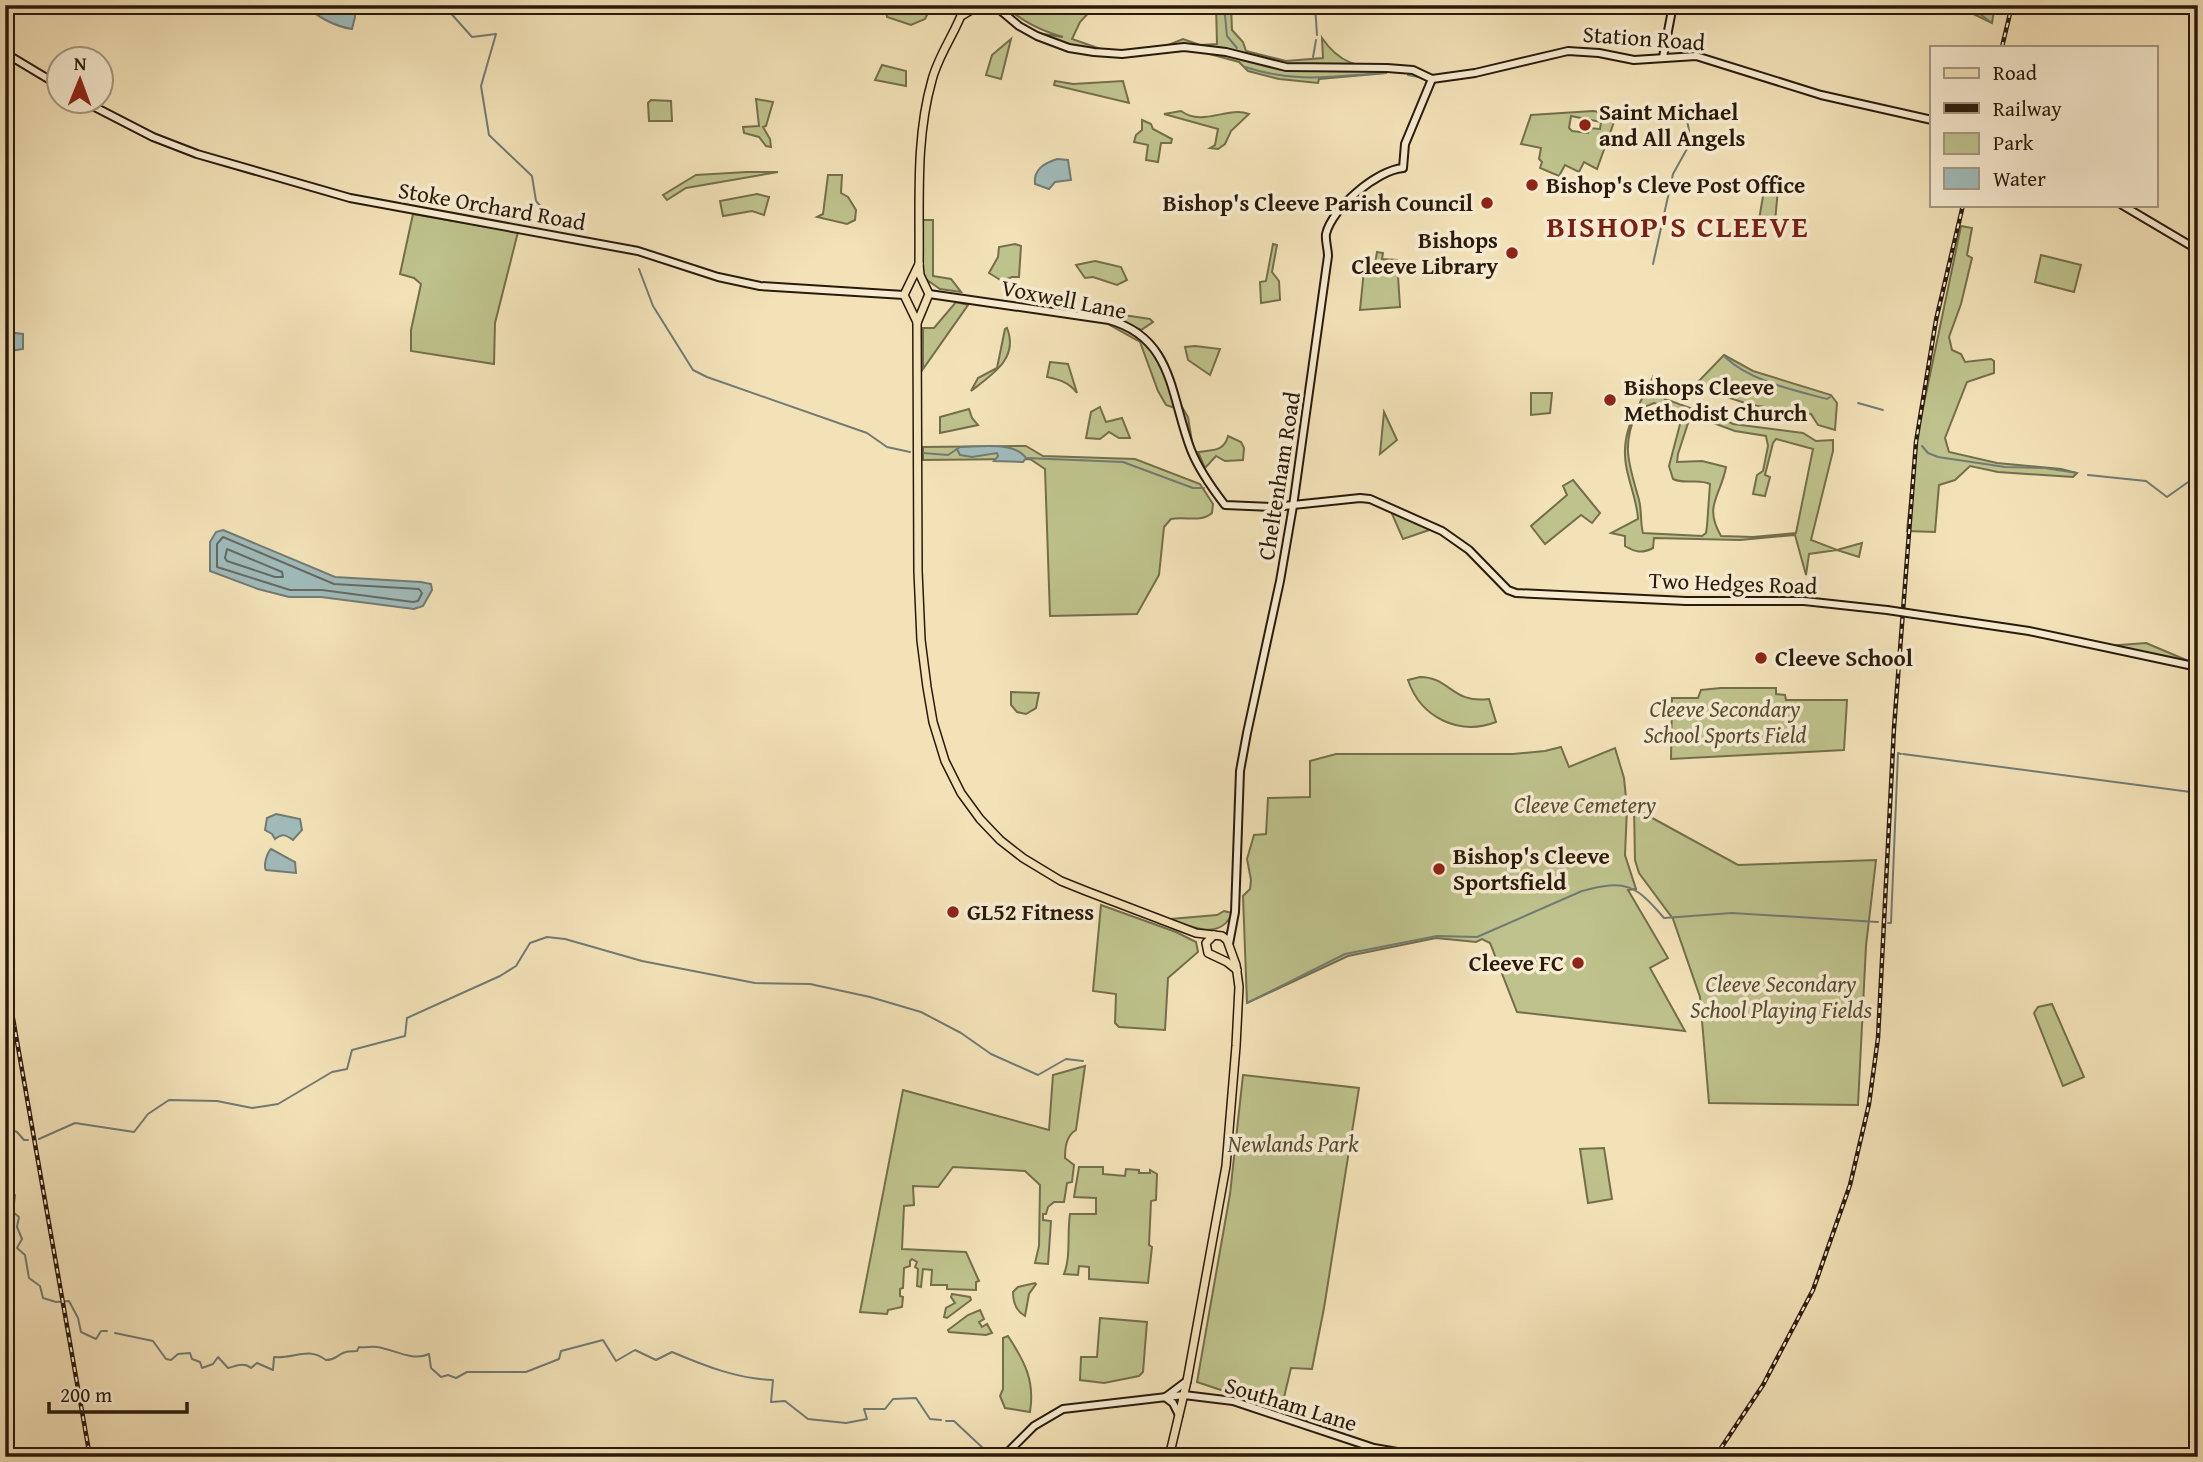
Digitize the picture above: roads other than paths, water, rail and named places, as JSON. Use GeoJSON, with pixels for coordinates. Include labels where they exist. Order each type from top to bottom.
{"type":"FeatureCollection","features":[{"type":"Feature","properties":{"kind":"main road"},"geometry":{"type":"LineString","coordinates":[[917,323],[929,294],[919,264],[920,158],[927,100],[940,58],[965,5]]}},
{"type":"Feature","properties":{"kind":"main road"},"geometry":{"type":"LineString","coordinates":[[962,15],[978,5]]}},
{"type":"Feature","properties":{"kind":"main road"},"geometry":{"type":"LineString","coordinates":[[919,264],[904,295],[917,323],[916,508],[921,640],[933,722],[945,761],[961,793],[980,819],[1000,840],[1023,858],[1061,881],[1196,933],[1224,937],[1237,971],[1239,987],[1236,1046],[1226,1166],[1187,1381],[1169,1457]]}},
{"type":"Feature","properties":{"kind":"main road"},"geometry":{"type":"LineString","coordinates":[[909,286],[915,283],[924,285]]}},
{"type":"Feature","properties":{"kind":"main road"},"geometry":{"type":"LineString","coordinates":[[910,306],[917,308],[925,305]]}},
{"type":"Feature","properties":{"kind":"main road"},"geometry":{"type":"LineString","coordinates":[[1196,933],[1208,953],[1227,962],[1237,971]]}},
{"type":"Feature","properties":{"kind":"main road"},"geometry":{"type":"LineString","coordinates":[[1206,947],[1208,939],[1215,935]]}},
{"type":"Feature","properties":{"kind":"main road"},"geometry":{"type":"LineString","coordinates":[[1216,958],[1224,956],[1229,945]]}},
{"type":"Feature","properties":{"kind":"street"},"geometry":{"type":"LineString","coordinates":[[985,5],[995,7],[1019,26],[1069,48],[1122,54],[1184,47],[1226,52],[1286,67],[1413,70],[1432,79]]}},
{"type":"Feature","properties":{"kind":"street"},"geometry":{"type":"LineString","coordinates":[[1663,57],[1673,5]]}},
{"type":"Feature","properties":{"kind":"street","name":"Station Road"},"geometry":{"type":"LineString","coordinates":[[1432,79],[1475,73],[1568,51],[1634,60],[1685,55],[1709,58],[1821,95],[1930,120]]}},
{"type":"Feature","properties":{"kind":"street"},"geometry":{"type":"LineString","coordinates":[[5,53],[46,78]]}},
{"type":"Feature","properties":{"kind":"street","name":"Cheltenham Road"},"geometry":{"type":"LineString","coordinates":[[1229,945],[1235,908],[1240,771],[1293,506],[1328,256],[1325,237],[1337,214],[1360,188],[1380,174],[1403,168],[1405,144],[1432,79]]}},
{"type":"Feature","properties":{"kind":"street","name":"Stoke Orchard Road"},"geometry":{"type":"LineString","coordinates":[[112,116],[153,137],[197,154],[350,198],[638,251],[718,277],[760,286],[904,295]]}},
{"type":"Feature","properties":{"kind":"street"},"geometry":{"type":"LineString","coordinates":[[2124,206],[2198,250]]}},
{"type":"Feature","properties":{"kind":"street","name":"Voxwell Lane"},"geometry":{"type":"LineString","coordinates":[[929,294],[1078,315],[1126,325],[1155,348],[1165,367],[1190,448],[1201,473],[1225,505],[1293,506]]}},
{"type":"Feature","properties":{"kind":"street","name":"Two Hedges Road"},"geometry":{"type":"LineString","coordinates":[[1293,506],[1370,499],[1442,531],[1469,550],[1508,590],[1516,593],[1686,601],[1804,601],[1887,610],[2029,631],[2198,667]]}},
{"type":"Feature","properties":{"kind":"street"},"geometry":{"type":"LineString","coordinates":[[1215,935],[1233,920]]}},
{"type":"Feature","properties":{"kind":"street"},"geometry":{"type":"LineString","coordinates":[[1179,1415],[1173,1403],[1165,1397],[1187,1381]]}},
{"type":"Feature","properties":{"kind":"street","name":"Southam Lane"},"geometry":{"type":"LineString","coordinates":[[1003,1457],[1042,1419],[1063,1409],[1184,1395],[1233,1401],[1374,1448],[1409,1454],[1486,1452],[1596,1457]]}},
{"type":"Feature","properties":{"kind":"water"},"geometry":{"type":"Polygon","coordinates":[[[306,5],[354,5],[352,29],[327,21],[306,5]]]}},
{"type":"Feature","properties":{"kind":"water"},"geometry":{"type":"Polygon","coordinates":[[[1057,159],[1068,160],[1071,180],[1055,182],[1049,189],[1035,184],[1038,171],[1057,159]]]}},
{"type":"Feature","properties":{"kind":"water"},"geometry":{"type":"Polygon","coordinates":[[[23,334],[23,349],[5,352],[5,336],[23,334]]]}},
{"type":"Feature","properties":{"kind":"water"},"geometry":{"type":"Polygon","coordinates":[[[1005,447],[1014,449],[1026,458],[1023,462],[994,461],[997,453],[972,457],[960,455],[957,449],[1005,447]]]}},
{"type":"Feature","properties":{"kind":"water"},"geometry":{"type":"Polygon","coordinates":[[[223,530],[335,577],[421,582],[431,584],[432,590],[423,606],[414,609],[321,597],[289,597],[258,589],[210,571],[210,542],[216,532],[223,530]]]}},
{"type":"Feature","properties":{"kind":"water"},"geometry":{"type":"Polygon","coordinates":[[[276,814],[300,819],[302,830],[293,840],[284,835],[275,839],[265,830],[267,818],[276,814]]]}},
{"type":"Feature","properties":{"kind":"water"},"geometry":{"type":"Polygon","coordinates":[[[271,849],[295,862],[296,873],[266,870],[266,860],[271,849]]]}},
{"type":"Feature","properties":{"kind":"waterway"},"geometry":{"type":"LineString","coordinates":[[1224,5],[1227,36],[1237,48]]}},
{"type":"Feature","properties":{"kind":"waterway"},"geometry":{"type":"LineString","coordinates":[[1315,5],[1317,35]]}},
{"type":"Feature","properties":{"kind":"waterway"},"geometry":{"type":"LineString","coordinates":[[1968,5],[1992,23]]}},
{"type":"Feature","properties":{"kind":"waterway"},"geometry":{"type":"LineString","coordinates":[[447,9],[472,37],[496,34],[481,86],[489,135],[532,176],[536,201],[543,209]]}},
{"type":"Feature","properties":{"kind":"waterway"},"geometry":{"type":"LineString","coordinates":[[1313,57],[1316,40]]}},
{"type":"Feature","properties":{"kind":"waterway"},"geometry":{"type":"LineString","coordinates":[[1245,67],[1282,76],[1299,77],[1386,73]]}},
{"type":"Feature","properties":{"kind":"waterway"},"geometry":{"type":"LineString","coordinates":[[1408,75],[1424,78]]}},
{"type":"Feature","properties":{"kind":"waterway"},"geometry":{"type":"LineString","coordinates":[[1653,264],[1673,174],[1688,147],[1686,115]]}},
{"type":"Feature","properties":{"kind":"waterway"},"geometry":{"type":"LineString","coordinates":[[554,213],[563,218],[568,229]]}},
{"type":"Feature","properties":{"kind":"waterway"},"geometry":{"type":"LineString","coordinates":[[639,269],[653,306],[693,370],[867,433],[887,447],[910,452]]}},
{"type":"Feature","properties":{"kind":"waterway"},"geometry":{"type":"LineString","coordinates":[[1725,357],[1747,372],[1773,384],[1827,399],[1830,397]]}},
{"type":"Feature","properties":{"kind":"waterway"},"geometry":{"type":"LineString","coordinates":[[1858,403],[1883,410]]}},
{"type":"Feature","properties":{"kind":"waterway"},"geometry":{"type":"LineString","coordinates":[[1922,446],[1928,453],[1938,457],[2005,467],[2045,468],[2077,473]]}},
{"type":"Feature","properties":{"kind":"waterway"},"geometry":{"type":"LineString","coordinates":[[923,453],[948,455],[957,449]]}},
{"type":"Feature","properties":{"kind":"waterway"},"geometry":{"type":"LineString","coordinates":[[1026,458],[1123,462],[1193,488],[1204,488]]}},
{"type":"Feature","properties":{"kind":"waterway"},"geometry":{"type":"LineString","coordinates":[[2088,475],[2146,481],[2167,497],[2198,475]]}},
{"type":"Feature","properties":{"kind":"waterway"},"geometry":{"type":"LineString","coordinates":[[1888,923],[1891,923],[1898,753],[1901,754]]}},
{"type":"Feature","properties":{"kind":"waterway"},"geometry":{"type":"LineString","coordinates":[[1903,754],[2198,793]]}},
{"type":"Feature","properties":{"kind":"waterway"},"geometry":{"type":"LineString","coordinates":[[1247,1003],[1345,954],[1437,936],[1477,937],[1597,887],[1629,888],[1646,898],[1664,918],[1732,913],[1878,922]]}},
{"type":"Feature","properties":{"kind":"waterway"},"geometry":{"type":"LineString","coordinates":[[39,1139],[75,1123],[134,1132],[148,1114],[169,1100],[217,1101],[252,1108],[278,1104],[332,1072],[347,1069],[352,1050],[405,1036],[407,1018],[500,976],[516,966],[530,943],[547,937],[565,939],[642,961],[755,983],[810,984],[870,997],[921,1012],[961,1033],[991,1054],[1038,1075],[1066,1059],[1083,1061]]}},
{"type":"Feature","properties":{"kind":"waterway"},"geometry":{"type":"LineString","coordinates":[[5,1127],[28,1140]]}},
{"type":"Feature","properties":{"kind":"waterway"},"geometry":{"type":"LineString","coordinates":[[5,1193],[15,1195],[13,1212],[19,1217],[17,1227],[22,1239],[17,1248],[25,1255],[29,1278],[40,1286],[43,1298],[56,1302],[69,1301],[78,1318],[81,1332],[96,1339],[101,1331],[107,1331]]}},
{"type":"Feature","properties":{"kind":"waterway"},"geometry":{"type":"LineString","coordinates":[[115,1333],[153,1341],[166,1359],[171,1360],[178,1354],[190,1353],[192,1359],[200,1362],[202,1368],[213,1364],[218,1357],[228,1368],[243,1365],[251,1368],[257,1363],[273,1370],[274,1357],[307,1353],[329,1360],[345,1352],[357,1351],[359,1347],[375,1347],[416,1357],[429,1354],[431,1368],[441,1377],[448,1375],[456,1378],[467,1372],[526,1372],[559,1359],[561,1351],[603,1340],[616,1361],[635,1350],[656,1360],[672,1352],[734,1374],[773,1380],[771,1402],[785,1401],[808,1419],[846,1423],[867,1419],[864,1409],[885,1409],[893,1399],[916,1398],[930,1419],[941,1420]]}},
{"type":"Feature","properties":{"kind":"waterway"},"geometry":{"type":"LineString","coordinates":[[946,1421],[954,1421],[985,1450],[1000,1455]]}},
{"type":"Feature","properties":{"kind":"railway"},"geometry":{"type":"LineString","coordinates":[[2002,46],[2012,5]]}},
{"type":"Feature","properties":{"kind":"railway"},"geometry":{"type":"LineString","coordinates":[[1715,1457],[1763,1385],[1813,1290],[1850,1185],[1869,1104],[1878,1038],[1894,728],[1916,442],[1936,320],[1963,206]]}},
{"type":"Feature","properties":{"kind":"railway"},"geometry":{"type":"LineString","coordinates":[[5,973],[90,1457]]}},
{"type":"Feature","properties":{"kind":"place","name":"Saint Michael and All Angels"},"geometry":{"type":"Point","coordinates":[1585,125]}},
{"type":"Feature","properties":{"kind":"place","name":"Bishop's Cleve Post Office"},"geometry":{"type":"Point","coordinates":[1532,185]}},
{"type":"Feature","properties":{"kind":"place","name":"Bishop's Cleeve Parish Council"},"geometry":{"type":"Point","coordinates":[1487,203]}},
{"type":"Feature","properties":{"kind":"place","name":"Bishops Cleeve Library"},"geometry":{"type":"Point","coordinates":[1512,253]}},
{"type":"Feature","properties":{"kind":"place","name":"Bishops Cleeve Methodist Church"},"geometry":{"type":"Point","coordinates":[1610,400]}},
{"type":"Feature","properties":{"kind":"place","name":"Cleeve School"},"geometry":{"type":"Point","coordinates":[1761,658]}},
{"type":"Feature","properties":{"kind":"place","name":"Bishop's Cleeve Sportsfield"},"geometry":{"type":"Point","coordinates":[1439,869]}},
{"type":"Feature","properties":{"kind":"place","name":"GL52 Fitness"},"geometry":{"type":"Point","coordinates":[953,912]}},
{"type":"Feature","properties":{"kind":"place","name":"Cleeve FC"},"geometry":{"type":"Point","coordinates":[1578,963]}},
{"type":"Feature","properties":{"kind":"district","name":"BISHOP'S CLEEVE"},"geometry":{"type":"Point","coordinates":[1678,227]}},
{"type":"Feature","properties":{"kind":"park label","name":"Cleeve Secondary School Sports Field"},"geometry":{"type":"Point","coordinates":[1725,722]}},
{"type":"Feature","properties":{"kind":"park label","name":"Cleeve Cemetery"},"geometry":{"type":"Point","coordinates":[1585,805]}},
{"type":"Feature","properties":{"kind":"park label","name":"Cleeve Secondary School Playing Fields"},"geometry":{"type":"Point","coordinates":[1781,997]}},
{"type":"Feature","properties":{"kind":"park label","name":"Newlands Park"},"geometry":{"type":"Point","coordinates":[1293,1144]}}]}
